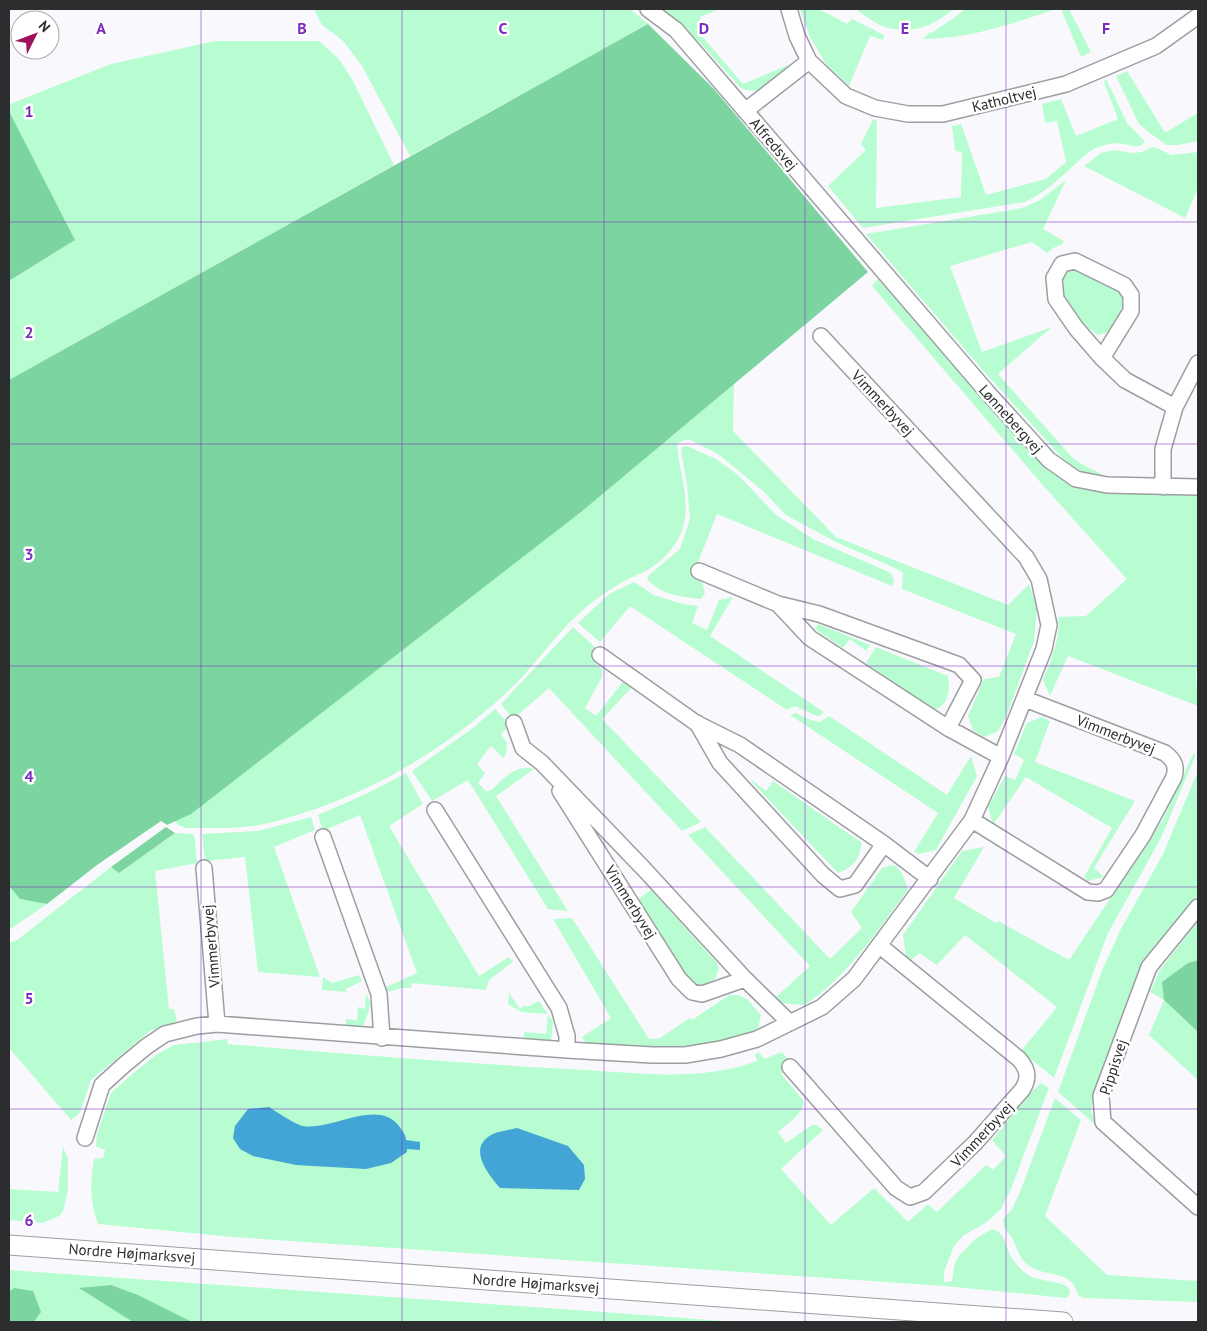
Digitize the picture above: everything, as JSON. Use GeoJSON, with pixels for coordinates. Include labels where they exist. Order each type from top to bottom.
{"type":"FeatureCollection","features":[{"type":"Feature","properties":{"kind":"street","name":"Alfredsvej"},"geometry":{"type":"LineString","coordinates":[[648,9],[676,30],[895,285]]}},
{"type":"Feature","properties":{"kind":"street","name":"Katholtvej"},"geometry":{"type":"LineString","coordinates":[[789,9],[797,36],[809,61],[846,96],[876,108],[908,114],[943,114],[1066,84],[1156,46],[1198,16]]}},
{"type":"Feature","properties":{"kind":"street"},"geometry":{"type":"LineString","coordinates":[[745,111],[809,61]]}},
{"type":"Feature","properties":{"kind":"street"},"geometry":{"type":"LineString","coordinates":[[1102,358],[1131,311],[1131,295],[1124,285],[1075,261],[1062,264],[1054,278],[1056,299],[1076,328],[1102,358],[1125,380],[1175,407]]}},
{"type":"Feature","properties":{"kind":"street","name":"Lønnebergvej"},"geometry":{"type":"LineString","coordinates":[[895,285],[988,393],[1049,460],[1076,479],[1107,485],[1198,486]]}},
{"type":"Feature","properties":{"kind":"street","name":"Vimmerbyvej"},"geometry":{"type":"LineString","coordinates":[[85,1138],[102,1085],[147,1046],[165,1034],[197,1026],[217,1024],[382,1038],[652,1055],[685,1055],[721,1049],[757,1039],[822,1007],[854,979],[972,820],[1025,699],[1044,649],[1048,625],[1039,579],[1026,557],[821,336]]}},
{"type":"Feature","properties":{"kind":"street"},"geometry":{"type":"LineString","coordinates":[[1163,487],[1163,448],[1175,407],[1198,363]]}},
{"type":"Feature","properties":{"kind":"street"},"geometry":{"type":"LineString","coordinates":[[699,571],[778,604],[819,614],[959,665],[973,680],[948,728]]}},
{"type":"Feature","properties":{"kind":"street"},"geometry":{"type":"LineString","coordinates":[[778,604],[810,638],[948,728],[1001,757]]}},
{"type":"Feature","properties":{"kind":"street"},"geometry":{"type":"LineString","coordinates":[[600,655],[696,722],[740,745],[884,844],[930,879]]}},
{"type":"Feature","properties":{"kind":"street","name":"Vimmerbyvej"},"geometry":{"type":"LineString","coordinates":[[972,820],[1088,892],[1098,893],[1106,890],[1143,835],[1174,777],[1175,763],[1165,753],[1025,699]]}},
{"type":"Feature","properties":{"kind":"street"},"geometry":{"type":"LineString","coordinates":[[696,722],[720,764],[823,875],[840,888],[855,885],[884,844]]}},
{"type":"Feature","properties":{"kind":"street","name":"Vimmerbyvej"},"geometry":{"type":"LineString","coordinates":[[514,723],[523,748],[542,762],[745,979],[790,1023]]}},
{"type":"Feature","properties":{"kind":"street","name":"Vimmerbyvej"},"geometry":{"type":"LineString","coordinates":[[542,762],[680,979],[692,992],[702,994],[745,979]]}},
{"type":"Feature","properties":{"kind":"street"},"geometry":{"type":"LineString","coordinates":[[435,810],[559,1008],[568,1036],[567,1050]]}},
{"type":"Feature","properties":{"kind":"street"},"geometry":{"type":"LineString","coordinates":[[323,837],[379,994],[382,1038]]}},
{"type":"Feature","properties":{"kind":"street","name":"Vimmerbyvej"},"geometry":{"type":"LineString","coordinates":[[204,868],[217,1024]]}},
{"type":"Feature","properties":{"kind":"street","name":"Pippisvej"},"geometry":{"type":"LineString","coordinates":[[1198,907],[1149,967],[1101,1096],[1103,1122],[1198,1207]]}},
{"type":"Feature","properties":{"kind":"street","name":"Vimmerbyvej"},"geometry":{"type":"LineString","coordinates":[[790,1067],[896,1188],[910,1197],[924,1192],[931,1186],[975,1143],[1022,1090],[1027,1082],[1028,1074],[1019,1059],[880,946]]}},
{"type":"Feature","properties":{"kind":"street","name":"Nordre Højmarksvej"},"geometry":{"type":"LineString","coordinates":[[9,1245],[1063,1322]]}},
{"type":"Feature","properties":{"kind":"green space"},"geometry":{"type":"Polygon","coordinates":[[[314,9],[630,9],[648,24],[410,156],[362,66],[343,41],[322,25],[314,9]]]}},
{"type":"Feature","properties":{"kind":"green space"},"geometry":{"type":"Polygon","coordinates":[[[661,9],[720,9],[700,17],[701,35],[743,84],[791,64],[775,80],[763,88],[749,90],[741,88],[700,43],[661,9]]]}},
{"type":"Feature","properties":{"kind":"green space"},"geometry":{"type":"Polygon","coordinates":[[[800,9],[819,9],[847,24],[852,19],[884,35],[883,40],[870,36],[849,86],[826,64],[810,37],[800,9]]]}},
{"type":"Feature","properties":{"kind":"green space"},"geometry":{"type":"Polygon","coordinates":[[[857,9],[954,9],[930,24],[905,30],[882,26],[857,9]]]}},
{"type":"Feature","properties":{"kind":"green space"},"geometry":{"type":"Polygon","coordinates":[[[965,9],[1056,9],[1007,25],[974,33],[923,39],[965,9]]]}},
{"type":"Feature","properties":{"kind":"green space"},"geometry":{"type":"Polygon","coordinates":[[[1061,9],[1069,9],[1091,52],[1081,57],[1061,9]]]}},
{"type":"Feature","properties":{"kind":"green space"},"geometry":{"type":"Polygon","coordinates":[[[648,24],[714,89],[868,272],[581,512],[191,814],[167,825],[161,821],[97,865],[47,904],[20,899],[9,886],[9,380],[648,24]]]}},
{"type":"Feature","properties":{"kind":"green space"},"geometry":{"type":"Polygon","coordinates":[[[215,41],[319,41],[339,59],[353,81],[394,165],[9,380],[9,281],[75,240],[10,113],[10,104],[111,64],[215,41]]]}},
{"type":"Feature","properties":{"kind":"green space"},"geometry":{"type":"Polygon","coordinates":[[[1127,71],[1164,131],[1166,132],[1198,113],[1198,141],[1167,145],[1139,124],[1116,76],[1127,71]]]}},
{"type":"Feature","properties":{"kind":"green space"},"geometry":{"type":"Polygon","coordinates":[[[1106,79],[1127,123],[1145,142],[1137,146],[1117,143],[1096,148],[1086,154],[1050,186],[1025,202],[863,228],[828,186],[866,150],[861,144],[873,119],[877,121],[876,208],[961,197],[962,152],[955,151],[952,126],[961,124],[986,195],[1046,179],[1066,162],[1057,121],[1045,123],[1042,104],[1061,99],[1076,136],[1118,119],[1104,82],[1106,79]]]}},
{"type":"Feature","properties":{"kind":"green space"},"geometry":{"type":"Polygon","coordinates":[[[9,114],[75,240],[9,281],[9,114]]]}},
{"type":"Feature","properties":{"kind":"green space"},"geometry":{"type":"Polygon","coordinates":[[[1152,147],[1171,155],[1198,152],[1198,188],[1185,218],[1084,166],[1101,153],[1114,150],[1133,153],[1142,152],[1152,147]]]}},
{"type":"Feature","properties":{"kind":"green space"},"geometry":{"type":"Polygon","coordinates":[[[1066,180],[1043,229],[1064,241],[1061,245],[1047,253],[1032,242],[950,266],[982,352],[1052,327],[998,374],[1071,456],[1106,477],[1084,472],[1064,460],[987,375],[866,234],[1022,208],[1040,200],[1066,180]]]}},
{"type":"Feature","properties":{"kind":"green space"},"geometry":{"type":"Polygon","coordinates":[[[1074,267],[1120,288],[1123,300],[1122,306],[1117,318],[1106,333],[1098,335],[1092,331],[1079,318],[1063,294],[1059,279],[1061,275],[1074,267]]]}},
{"type":"Feature","properties":{"kind":"green space"},"geometry":{"type":"Polygon","coordinates":[[[878,279],[1042,464],[1057,476],[1081,489],[1112,493],[1198,494],[1198,662],[1196,673],[1198,706],[1068,656],[1050,696],[1043,680],[1057,641],[1058,617],[1086,616],[1127,579],[1041,483],[872,286],[878,279]]]}},
{"type":"Feature","properties":{"kind":"green space"},"geometry":{"type":"Polygon","coordinates":[[[734,384],[733,431],[836,537],[1008,605],[1029,584],[1037,608],[1034,641],[1006,717],[998,731],[984,737],[973,730],[968,716],[984,679],[999,677],[1016,634],[902,589],[903,573],[834,541],[786,515],[763,491],[718,454],[690,440],[684,440],[677,444],[686,511],[681,533],[673,547],[652,567],[616,586],[587,606],[505,694],[458,733],[408,766],[381,781],[354,794],[297,815],[265,824],[245,827],[186,828],[178,825],[175,821],[673,435],[734,384]]]}},
{"type":"Feature","properties":{"kind":"green space"},"geometry":{"type":"Polygon","coordinates":[[[687,446],[716,459],[738,475],[776,515],[813,539],[891,573],[894,581],[892,586],[717,514],[693,575],[700,580],[705,593],[701,599],[679,596],[659,589],[647,579],[649,575],[680,549],[690,519],[681,451],[682,447],[687,446]]]}},
{"type":"Feature","properties":{"kind":"green space"},"geometry":{"type":"Polygon","coordinates":[[[634,582],[654,595],[679,603],[698,606],[692,623],[707,630],[719,600],[733,597],[710,636],[824,712],[820,716],[814,715],[795,706],[787,710],[630,606],[600,642],[578,623],[609,594],[634,582]]]}},
{"type":"Feature","properties":{"kind":"green space"},"geometry":{"type":"Polygon","coordinates":[[[818,624],[870,645],[866,651],[850,639],[843,648],[815,629],[818,624]]]}},
{"type":"Feature","properties":{"kind":"green space"},"geometry":{"type":"Polygon","coordinates":[[[573,627],[597,649],[591,659],[602,669],[602,677],[585,708],[596,716],[622,683],[630,682],[635,684],[602,719],[701,822],[682,831],[549,688],[513,719],[501,704],[573,627]]]}},
{"type":"Feature","properties":{"kind":"green space"},"geometry":{"type":"Polygon","coordinates":[[[876,647],[948,676],[947,697],[942,705],[933,710],[866,663],[876,647]]]}},
{"type":"Feature","properties":{"kind":"green space"},"geometry":{"type":"Polygon","coordinates":[[[495,709],[510,725],[501,734],[507,743],[506,754],[503,758],[491,746],[477,764],[485,773],[478,783],[486,791],[490,791],[505,777],[515,771],[527,768],[534,769],[496,796],[568,911],[548,909],[468,780],[432,801],[412,771],[473,728],[495,709]]]}},
{"type":"Feature","properties":{"kind":"green space"},"geometry":{"type":"Polygon","coordinates":[[[796,713],[820,722],[829,716],[947,795],[971,756],[977,776],[936,850],[919,854],[914,852],[938,813],[790,715],[796,713]]]}},
{"type":"Feature","properties":{"kind":"green space"},"geometry":{"type":"Polygon","coordinates":[[[1042,717],[1050,721],[1035,762],[1135,801],[1094,868],[1104,877],[1088,881],[1084,877],[1112,828],[1026,777],[993,825],[988,807],[1005,776],[1015,780],[1024,760],[1014,754],[1027,723],[1042,717]]]}},
{"type":"Feature","properties":{"kind":"green space"},"geometry":{"type":"Polygon","coordinates":[[[1193,754],[1196,754],[1161,838],[1108,933],[1054,1078],[1021,1051],[1057,1007],[965,935],[937,965],[919,953],[911,960],[906,956],[903,935],[962,851],[984,847],[954,898],[996,923],[998,921],[1069,960],[1162,821],[1193,754]]]}},
{"type":"Feature","properties":{"kind":"green space"},"geometry":{"type":"Polygon","coordinates":[[[1198,771],[1198,895],[1150,955],[1094,1092],[1091,1111],[1097,1126],[1058,1092],[1103,968],[1122,927],[1163,854],[1198,771]]]}},
{"type":"Feature","properties":{"kind":"green space"},"geometry":{"type":"Polygon","coordinates":[[[406,773],[423,804],[389,826],[479,976],[509,957],[513,962],[489,980],[486,990],[412,983],[411,988],[383,993],[382,989],[417,973],[360,815],[323,831],[318,815],[368,793],[406,773]]]}},
{"type":"Feature","properties":{"kind":"green space"},"geometry":{"type":"Polygon","coordinates":[[[752,780],[766,791],[773,781],[862,843],[855,862],[838,873],[752,780]]]}},
{"type":"Feature","properties":{"kind":"green space"},"geometry":{"type":"Polygon","coordinates":[[[311,817],[315,830],[274,847],[320,977],[258,972],[245,857],[205,861],[202,834],[258,831],[311,817]]]}},
{"type":"Feature","properties":{"kind":"green space"},"geometry":{"type":"Polygon","coordinates":[[[166,827],[175,833],[119,873],[111,867],[166,827]]]}},
{"type":"Feature","properties":{"kind":"green space"},"geometry":{"type":"Polygon","coordinates":[[[705,827],[830,959],[862,928],[851,912],[882,868],[892,865],[896,866],[903,875],[908,890],[847,968],[819,995],[804,1005],[781,1003],[776,997],[810,966],[688,835],[705,827]]]}},
{"type":"Feature","properties":{"kind":"green space"},"geometry":{"type":"Polygon","coordinates":[[[175,833],[193,834],[197,863],[155,871],[169,1009],[174,1009],[177,1021],[150,1031],[91,1080],[81,1110],[71,1120],[9,1048],[9,943],[17,940],[111,867],[119,873],[175,833]]]}},
{"type":"Feature","properties":{"kind":"green space"},"geometry":{"type":"Polygon","coordinates":[[[9,886],[20,899],[47,904],[9,930],[9,886]]]}},
{"type":"Feature","properties":{"kind":"green space"},"geometry":{"type":"Polygon","coordinates":[[[651,890],[717,963],[719,969],[715,979],[704,985],[692,984],[683,975],[638,899],[651,890]]]}},
{"type":"Feature","properties":{"kind":"green space"},"geometry":{"type":"Polygon","coordinates":[[[572,918],[649,1039],[660,1038],[690,1018],[692,1020],[729,995],[739,995],[747,999],[761,1015],[758,1029],[744,1036],[692,1048],[587,1044],[582,1037],[611,1018],[553,919],[572,918]]]}},
{"type":"Feature","properties":{"kind":"green space"},"geometry":{"type":"Polygon","coordinates":[[[1198,921],[1198,960],[1188,963],[1164,1000],[1150,992],[1160,970],[1198,921]]]}},
{"type":"Feature","properties":{"kind":"green space"},"geometry":{"type":"Polygon","coordinates":[[[1198,960],[1198,1032],[1164,1000],[1162,982],[1188,963],[1198,960]]]}},
{"type":"Feature","properties":{"kind":"green space"},"geometry":{"type":"Polygon","coordinates":[[[359,975],[362,981],[346,989],[346,992],[322,990],[323,977],[332,983],[359,975]]]}},
{"type":"Feature","properties":{"kind":"green space"},"geometry":{"type":"Polygon","coordinates":[[[366,993],[371,1004],[363,1027],[346,1027],[346,1019],[357,1020],[358,1007],[365,1009],[366,993]]]}},
{"type":"Feature","properties":{"kind":"green space"},"geometry":{"type":"Polygon","coordinates":[[[509,993],[520,1009],[525,1005],[527,1007],[539,1001],[548,1014],[521,1012],[508,1004],[509,993]]]}},
{"type":"Feature","properties":{"kind":"green space"},"geometry":{"type":"Polygon","coordinates":[[[1164,1000],[1198,1032],[1198,1080],[1149,1035],[1164,1000]]]}},
{"type":"Feature","properties":{"kind":"green space"},"geometry":{"type":"Polygon","coordinates":[[[548,1014],[553,1022],[551,1043],[524,1040],[524,1032],[546,1034],[548,1014]]]}},
{"type":"Feature","properties":{"kind":"green space"},"geometry":{"type":"Polygon","coordinates":[[[228,1039],[227,1044],[398,1058],[641,1074],[712,1072],[735,1068],[757,1061],[755,1054],[759,1052],[764,1059],[782,1052],[792,1064],[781,1074],[803,1100],[803,1105],[799,1114],[778,1132],[786,1143],[812,1125],[817,1125],[823,1130],[781,1169],[831,1225],[874,1188],[908,1222],[928,1204],[937,1212],[986,1165],[993,1170],[1006,1156],[992,1140],[1030,1093],[1041,1083],[1049,1088],[1011,1189],[1001,1209],[987,1222],[964,1235],[954,1246],[944,1272],[944,1282],[952,1281],[955,1263],[959,1256],[974,1240],[992,1229],[1002,1235],[1009,1253],[1026,1274],[1038,1279],[1062,1284],[1068,1287],[1070,1294],[1066,1298],[944,1286],[233,1237],[98,1224],[92,1200],[92,1175],[94,1159],[103,1158],[105,1150],[96,1146],[97,1134],[111,1093],[157,1054],[174,1045],[228,1039]]]}},
{"type":"Feature","properties":{"kind":"green space"},"geometry":{"type":"Polygon","coordinates":[[[1055,1098],[1081,1120],[1045,1216],[1107,1275],[1198,1281],[1198,1302],[1084,1298],[1078,1295],[1075,1287],[1064,1277],[1043,1272],[1025,1263],[1005,1229],[1003,1219],[1012,1209],[1020,1192],[1055,1098]]]}},
{"type":"Feature","properties":{"kind":"green space"},"geometry":{"type":"Polygon","coordinates":[[[63,1147],[68,1159],[68,1189],[63,1211],[59,1216],[43,1223],[9,1220],[9,1189],[58,1192],[63,1147]]]}},
{"type":"Feature","properties":{"kind":"green space"},"geometry":{"type":"Polygon","coordinates":[[[9,1270],[658,1316],[735,1322],[9,1322],[9,1270]]]}},
{"type":"Feature","properties":{"kind":"green space"},"geometry":{"type":"Polygon","coordinates":[[[111,1285],[138,1295],[192,1322],[133,1322],[79,1288],[111,1285]]]}},
{"type":"Feature","properties":{"kind":"green space"},"geometry":{"type":"Polygon","coordinates":[[[14,1288],[33,1291],[41,1312],[34,1322],[12,1322],[9,1320],[9,1292],[14,1288]]]}},
{"type":"Feature","properties":{"kind":"water"},"geometry":{"type":"Polygon","coordinates":[[[269,1107],[303,1126],[327,1124],[367,1115],[379,1115],[390,1118],[405,1134],[406,1140],[420,1142],[420,1150],[407,1149],[407,1152],[391,1163],[366,1169],[296,1165],[253,1156],[240,1149],[233,1138],[235,1126],[248,1109],[269,1107]]]}},
{"type":"Feature","properties":{"kind":"water"},"geometry":{"type":"Polygon","coordinates":[[[517,1128],[568,1146],[584,1165],[585,1179],[579,1190],[500,1188],[485,1168],[480,1153],[481,1146],[485,1139],[493,1134],[517,1128]]]}}]}
